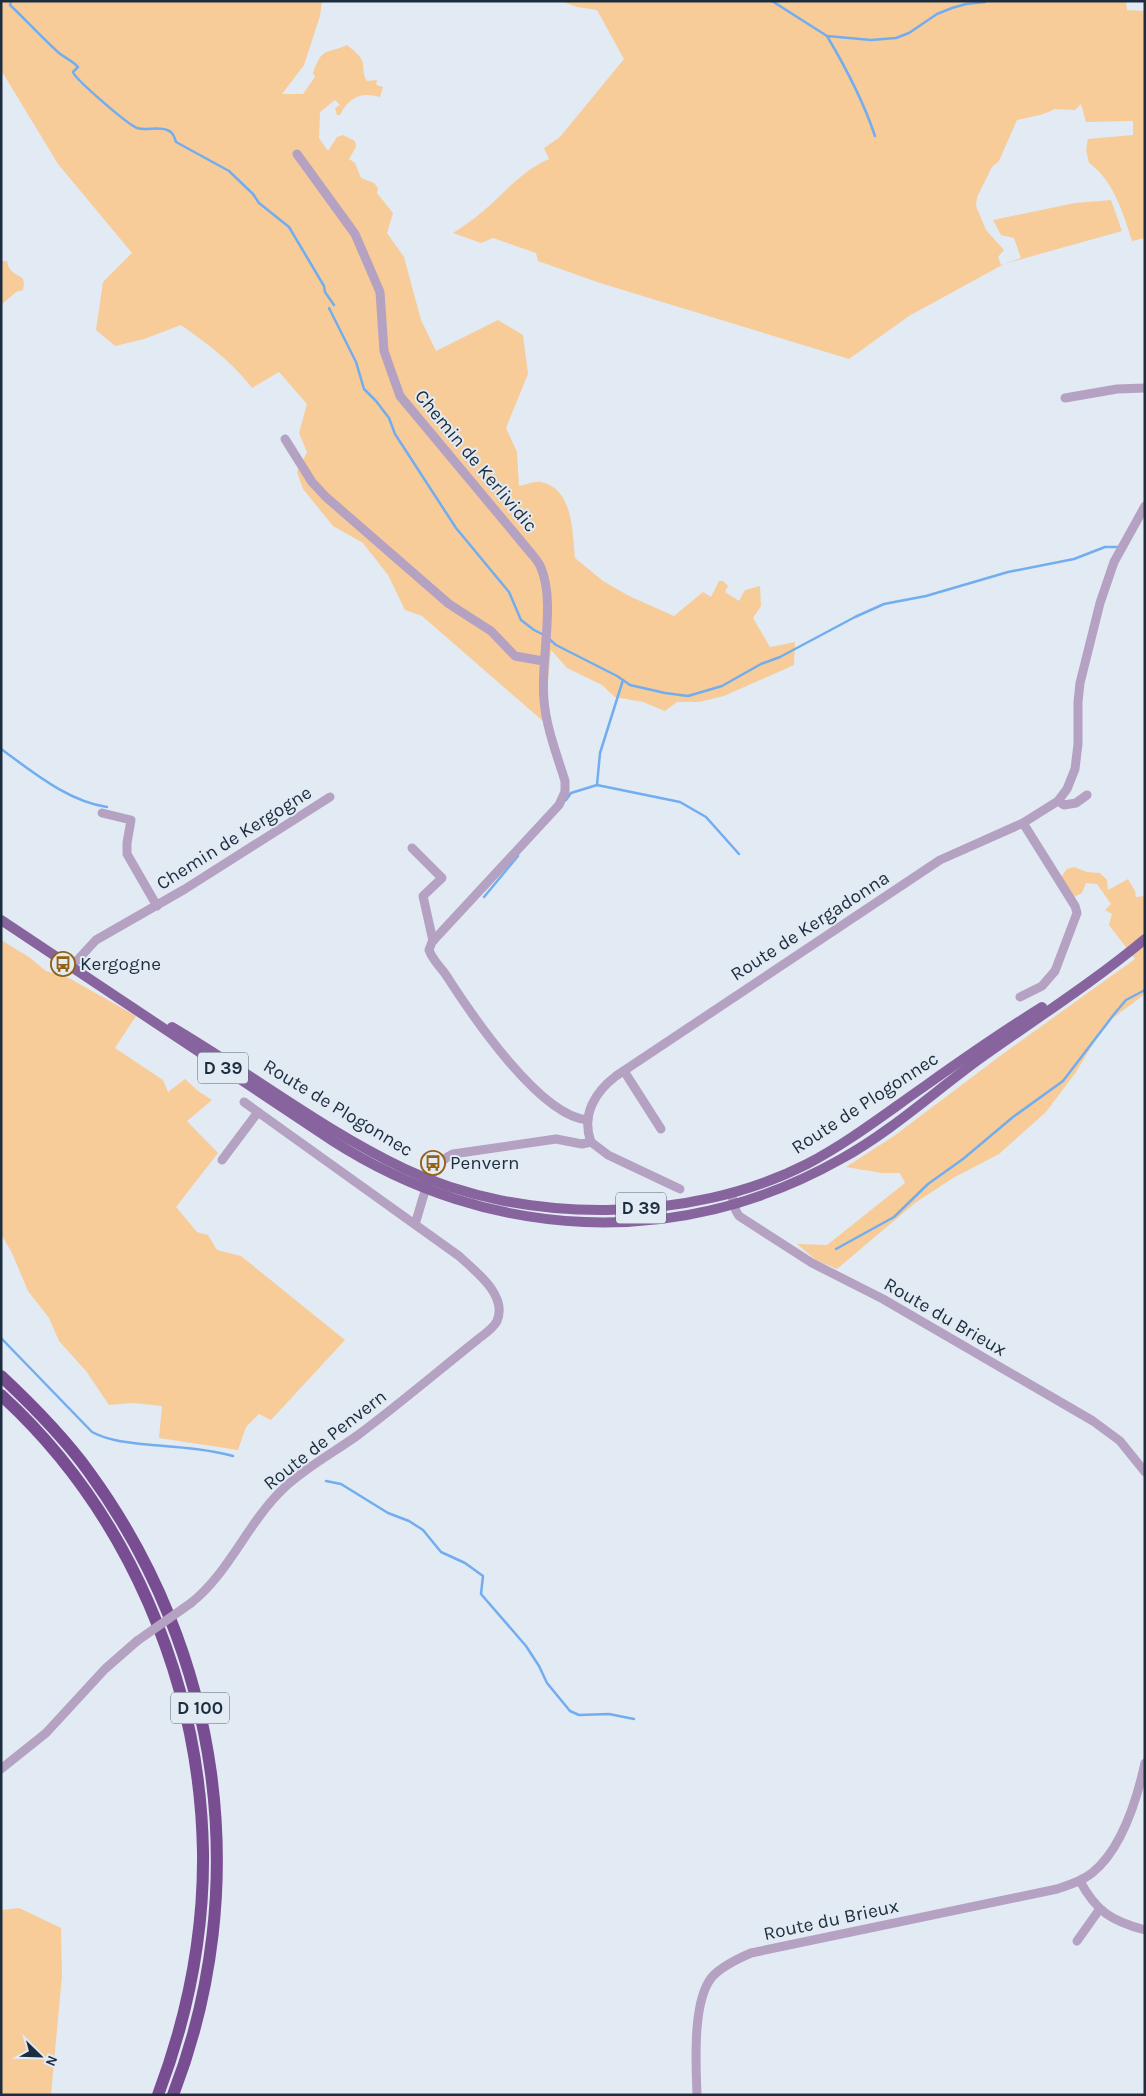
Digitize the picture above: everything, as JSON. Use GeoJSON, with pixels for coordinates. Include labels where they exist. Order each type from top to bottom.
{"type":"FeatureCollection","features":[{"type":"Feature","properties":{"kind":"highway","name":"D 100"},"geometry":{"type":"LineString","coordinates":[[1,1376],[63,1439],[88,1471],[129,1533],[169,1613],[197,1698],[209,1755],[214,1795],[217,1878],[205,1981],[188,2050],[173,2095]]}},
{"type":"Feature","properties":{"kind":"highway","name":"D 100"},"geometry":{"type":"LineString","coordinates":[[1,1395],[23,1416],[62,1461],[115,1536],[149,1605],[170,1658],[185,1708],[200,1800],[203,1852],[202,1888],[189,1990],[177,2039],[158,2095]]}},
{"type":"Feature","properties":{"kind":"main road","name":"Route de Plogonnec"},"geometry":{"type":"LineString","coordinates":[[1,920],[115,994],[185,1034],[360,1144],[430,1180],[461,1190],[516,1202],[574,1209],[603,1210],[655,1207],[731,1193],[776,1178],[833,1149],[1145,938]]}},
{"type":"Feature","properties":{"kind":"main road","name":"Route de Plogonnec"},"geometry":{"type":"LineString","coordinates":[[115,994],[136,1011],[350,1152],[386,1172],[427,1191],[506,1213],[580,1222],[667,1218],[734,1204],[785,1186],[850,1154],[1116,963],[1145,938]]}},
{"type":"Feature","properties":{"kind":"street","name":"Chemin de Kerlividic"},"geometry":{"type":"LineString","coordinates":[[297,154],[355,234],[377,283],[380,292],[384,351],[400,396],[540,565],[543,574],[547,603],[543,661],[544,700],[565,781],[565,792],[559,805],[433,941]]}},
{"type":"Feature","properties":{"kind":"street"},"geometry":{"type":"LineString","coordinates":[[1065,398],[1117,389],[1145,388]]}},
{"type":"Feature","properties":{"kind":"street"},"geometry":{"type":"LineString","coordinates":[[285,439],[312,482],[326,497],[449,604],[490,631],[515,656],[543,661]]}},
{"type":"Feature","properties":{"kind":"street","name":"Route de Kergadonna"},"geometry":{"type":"LineString","coordinates":[[591,1142],[588,1120],[594,1098],[609,1082],[935,863],[1023,823],[1058,801],[1067,789],[1075,769],[1078,744],[1080,683],[1100,603],[1114,562],[1145,506]]}},
{"type":"Feature","properties":{"kind":"street","name":"Route de Kergadonna"},"geometry":{"type":"LineString","coordinates":[[1058,801],[1064,805],[1072,804],[1087,795]]}},
{"type":"Feature","properties":{"kind":"street","name":"Chemin de Kergogne"},"geometry":{"type":"LineString","coordinates":[[72,966],[96,940],[156,906],[330,797]]}},
{"type":"Feature","properties":{"kind":"street","name":"Chemin de Kergogne"},"geometry":{"type":"LineString","coordinates":[[102,813],[131,820],[127,854],[156,906]]}},
{"type":"Feature","properties":{"kind":"street"},"geometry":{"type":"LineString","coordinates":[[1020,997],[1042,986],[1055,972],[1077,914],[1075,906],[1023,823]]}},
{"type":"Feature","properties":{"kind":"street"},"geometry":{"type":"LineString","coordinates":[[412,848],[442,878],[423,896],[433,941],[429,950],[435,963],[445,972],[478,1023],[515,1067],[541,1094],[564,1112],[578,1119],[588,1120]]}},
{"type":"Feature","properties":{"kind":"street"},"geometry":{"type":"LineString","coordinates":[[624,1072],[661,1129]]}},
{"type":"Feature","properties":{"kind":"street"},"geometry":{"type":"LineString","coordinates":[[244,1102],[415,1224],[430,1180],[440,1161],[453,1154],[556,1140],[582,1144],[591,1142],[608,1155],[680,1189]]}},
{"type":"Feature","properties":{"kind":"street"},"geometry":{"type":"LineString","coordinates":[[222,1160],[258,1112]]}},
{"type":"Feature","properties":{"kind":"street","name":"Route du Brieux"},"geometry":{"type":"LineString","coordinates":[[731,1193],[739,1216],[812,1263],[883,1299],[1098,1424],[1120,1441],[1145,1472]]}},
{"type":"Feature","properties":{"kind":"street","name":"Route de Penvern"},"geometry":{"type":"LineString","coordinates":[[1,1769],[46,1733],[105,1669],[137,1641],[205,1591],[220,1573],[260,1513],[285,1487],[312,1465],[357,1436],[477,1340],[497,1321],[499,1308],[497,1299],[485,1282],[459,1256],[415,1224]]}},
{"type":"Feature","properties":{"kind":"street","name":"Route du Brieux"},"geometry":{"type":"LineString","coordinates":[[697,2095],[696,2039],[705,1989],[716,1973],[735,1960],[759,1951],[1057,1889],[1080,1881],[1097,1869],[1121,1833],[1133,1809],[1145,1763]]}},
{"type":"Feature","properties":{"kind":"street"},"geometry":{"type":"LineString","coordinates":[[1080,1881],[1099,1910],[1145,1930]]}},
{"type":"Feature","properties":{"kind":"street"},"geometry":{"type":"LineString","coordinates":[[1077,1941],[1099,1910]]}},
{"type":"Feature","properties":{"kind":"shaded area"},"geometry":{"type":"Polygon","coordinates":[[[1,1],[322,1],[320,16],[304,65],[282,94],[303,94],[315,77],[313,73],[322,55],[347,45],[361,58],[367,81],[377,80],[376,85],[383,87],[380,97],[367,95],[356,97],[347,104],[340,115],[337,115],[335,108],[340,105],[335,100],[320,112],[319,138],[328,151],[337,137],[343,135],[355,141],[356,147],[349,159],[355,163],[361,178],[374,183],[378,188],[377,193],[393,213],[387,233],[404,257],[421,320],[436,351],[498,320],[523,335],[528,374],[506,428],[517,452],[519,486],[541,482],[552,486],[560,493],[569,513],[572,524],[575,558],[603,581],[629,596],[674,616],[703,592],[711,597],[719,581],[723,581],[728,586],[725,592],[739,601],[745,590],[760,586],[761,606],[753,618],[770,647],[795,642],[794,665],[724,696],[699,702],[677,702],[665,711],[643,702],[615,697],[602,685],[567,668],[551,650],[544,722],[422,616],[405,610],[388,575],[363,543],[333,526],[303,489],[297,472],[307,452],[299,433],[307,404],[279,372],[252,388],[219,354],[181,325],[144,339],[115,346],[96,330],[103,282],[132,253],[58,164],[1,70],[1,1]]]}},
{"type":"Feature","properties":{"kind":"shaded area"},"geometry":{"type":"Polygon","coordinates":[[[561,1],[1126,1],[1127,10],[1145,11],[1145,238],[1132,241],[1111,188],[1098,170],[1089,163],[1086,150],[1088,139],[1133,135],[1133,121],[1086,122],[1081,104],[1075,110],[1054,109],[1017,120],[999,161],[992,167],[977,197],[976,206],[986,230],[1004,250],[998,257],[1001,265],[1021,258],[1014,238],[1001,235],[993,220],[1075,203],[1111,200],[1122,231],[1004,264],[909,316],[849,359],[600,283],[538,261],[536,253],[493,238],[481,243],[453,233],[479,215],[522,176],[549,159],[544,148],[560,137],[624,59],[597,10],[577,7],[561,1]]]}},
{"type":"Feature","properties":{"kind":"shaded area"},"geometry":{"type":"Polygon","coordinates":[[[1,261],[7,261],[10,269],[24,281],[24,285],[23,290],[16,292],[1,305],[1,261]]]}},
{"type":"Feature","properties":{"kind":"shaded area"},"geometry":{"type":"Polygon","coordinates":[[[1074,867],[1087,872],[1100,873],[1107,880],[1108,890],[1128,879],[1135,891],[1136,897],[1145,896],[1145,994],[1105,1024],[1076,1072],[1046,1112],[999,1154],[953,1178],[915,1203],[837,1269],[816,1260],[797,1244],[827,1245],[905,1183],[900,1173],[882,1173],[846,1167],[894,1136],[1004,1053],[1135,959],[1109,925],[1112,914],[1105,910],[1111,904],[1097,884],[1086,883],[1082,893],[1074,897],[1061,877],[1067,869],[1074,867]]]}},
{"type":"Feature","properties":{"kind":"shaded area"},"geometry":{"type":"Polygon","coordinates":[[[1,940],[29,957],[46,971],[69,978],[136,1016],[115,1048],[163,1080],[168,1092],[185,1079],[212,1100],[187,1121],[218,1153],[176,1207],[197,1232],[208,1235],[217,1250],[241,1256],[345,1340],[271,1420],[259,1414],[246,1427],[238,1450],[159,1438],[162,1406],[133,1403],[109,1405],[86,1371],[59,1341],[49,1318],[28,1291],[12,1253],[1,1234],[1,940]]]}},
{"type":"Feature","properties":{"kind":"shaded area"},"geometry":{"type":"Polygon","coordinates":[[[19,1908],[61,1928],[62,1976],[51,2095],[1,2095],[1,1910],[19,1908]]]}},
{"type":"Feature","properties":{"kind":"waterway"},"geometry":{"type":"LineString","coordinates":[[11,1],[10,5],[59,53],[78,67],[73,72],[91,92],[131,125],[144,129],[160,128],[171,132],[176,142],[229,171],[253,194],[259,203],[289,227],[334,305]]}},
{"type":"Feature","properties":{"kind":"waterway"},"geometry":{"type":"LineString","coordinates":[[772,1],[827,36],[871,40],[896,38],[909,33],[937,14],[966,4],[985,2]]}},
{"type":"Feature","properties":{"kind":"waterway"},"geometry":{"type":"LineString","coordinates":[[827,36],[854,84],[875,136]]}},
{"type":"Feature","properties":{"kind":"waterway"},"geometry":{"type":"LineString","coordinates":[[329,308],[356,362],[364,389],[389,418],[395,434],[456,528],[509,592],[521,620],[544,635]]}},
{"type":"Feature","properties":{"kind":"waterway"},"geometry":{"type":"LineString","coordinates":[[548,638],[556,645],[617,676],[630,685],[688,696],[722,686],[761,664],[780,657],[855,617],[884,604],[926,596],[1008,572],[1074,559],[1105,547],[1119,547]]}},
{"type":"Feature","properties":{"kind":"waterway"},"geometry":{"type":"LineString","coordinates":[[597,785],[600,753],[623,680]]}},
{"type":"Feature","properties":{"kind":"waterway"},"geometry":{"type":"LineString","coordinates":[[1,749],[64,792],[92,804],[107,807]]}},
{"type":"Feature","properties":{"kind":"waterway"},"geometry":{"type":"LineString","coordinates":[[566,800],[571,793],[597,785],[680,802],[706,817],[739,854]]}},
{"type":"Feature","properties":{"kind":"waterway"},"geometry":{"type":"LineString","coordinates":[[484,897],[518,856]]}},
{"type":"Feature","properties":{"kind":"waterway"},"geometry":{"type":"LineString","coordinates":[[836,1249],[894,1217],[928,1184],[963,1159],[1013,1117],[1063,1081],[1126,1000],[1145,990]]}},
{"type":"Feature","properties":{"kind":"waterway"},"geometry":{"type":"LineString","coordinates":[[1,1338],[92,1432],[122,1441],[199,1449],[233,1456]]}},
{"type":"Feature","properties":{"kind":"waterway"},"geometry":{"type":"LineString","coordinates":[[326,1481],[341,1484],[388,1513],[409,1521],[423,1530],[441,1552],[465,1563],[483,1576],[481,1594],[526,1646],[547,1683],[570,1711],[579,1715],[609,1714],[634,1719]]}},
{"type":"Feature","properties":{"kind":"place","name":"Kergogne"},"geometry":{"type":"Point","coordinates":[63,964]}},
{"type":"Feature","properties":{"kind":"place","name":"Penvern"},"geometry":{"type":"Point","coordinates":[433,1163]}}]}
